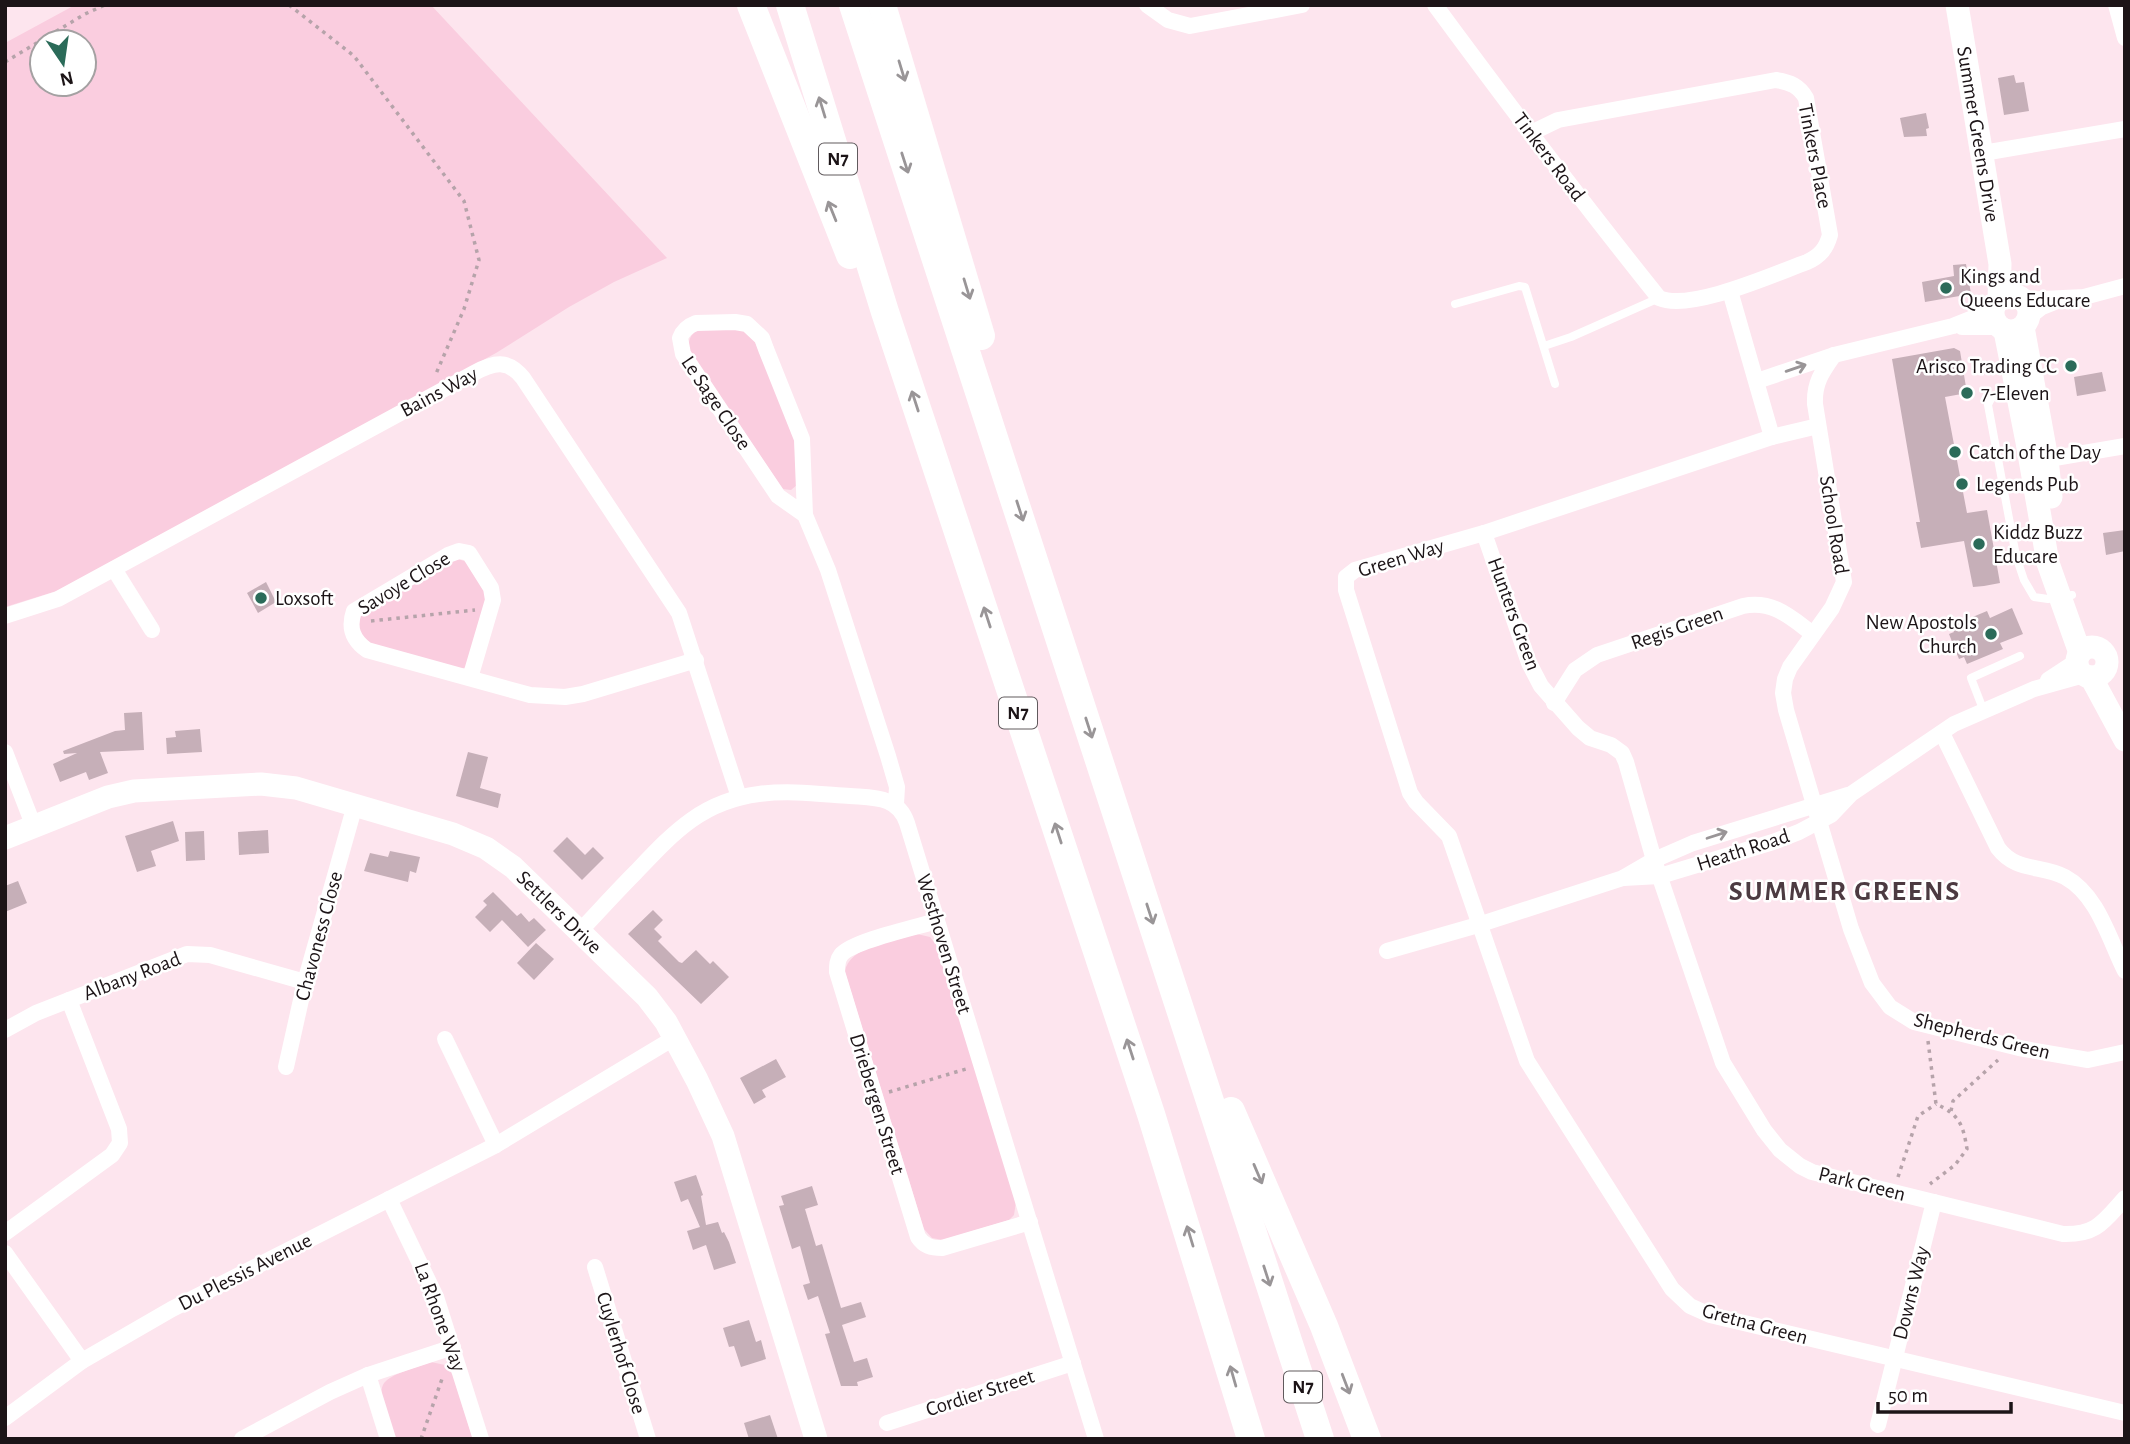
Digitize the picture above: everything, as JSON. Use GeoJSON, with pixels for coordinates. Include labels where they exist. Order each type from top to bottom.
{"type":"FeatureCollection","features":[{"type":"Feature","properties":{"kind":"highway"},"geometry":{"type":"LineString","coordinates":[[751,5],[862,286],[872,303],[885,312]]}},
{"type":"Feature","properties":{"kind":"highway","name":"N7"},"geometry":{"type":"LineString","coordinates":[[790,5],[885,312],[1152,1114],[1249,1435]]}},
{"type":"Feature","properties":{"kind":"highway","name":"N7"},"geometry":{"type":"LineString","coordinates":[[853,5],[999,446],[1320,1439]]}},
{"type":"Feature","properties":{"kind":"highway"},"geometry":{"type":"LineString","coordinates":[[882,5],[1005,415],[1005,431],[999,446]]}},
{"type":"Feature","properties":{"kind":"highway"},"geometry":{"type":"LineString","coordinates":[[1163,954],[1324,1326],[1367,1439]]}},
{"type":"Feature","properties":{"kind":"street"},"geometry":{"type":"LineString","coordinates":[[1147,5],[1168,20],[1190,26],[1302,5]]}},
{"type":"Feature","properties":{"kind":"street","name":"Tinkers Road"},"geometry":{"type":"LineString","coordinates":[[1435,5],[1604,230],[1664,300]]}},
{"type":"Feature","properties":{"kind":"street","name":"Summer Greens Drive"},"geometry":{"type":"LineString","coordinates":[[1957,5],[2000,264],[2039,461],[2053,516],[2065,596],[2089,663],[2125,740]]}},
{"type":"Feature","properties":{"kind":"street"},"geometry":{"type":"LineString","coordinates":[[2116,5],[2125,38]]}},
{"type":"Feature","properties":{"kind":"street","name":"Tinkers Place"},"geometry":{"type":"LineString","coordinates":[[1531,133],[1558,121],[1776,80],[1785,81],[1801,90],[1806,98],[1827,222],[1827,246],[1807,262],[1730,291],[1680,303],[1664,300]]}},
{"type":"Feature","properties":{"kind":"street"},"geometry":{"type":"LineString","coordinates":[[1983,153],[2125,129]]}},
{"type":"Feature","properties":{"kind":"street"},"geometry":{"type":"LineString","coordinates":[[1757,381],[1835,355],[2125,286]]}},
{"type":"Feature","properties":{"kind":"street"},"geometry":{"type":"LineString","coordinates":[[1730,291],[1772,437]]}},
{"type":"Feature","properties":{"kind":"street","name":"Le Sage Close"},"geometry":{"type":"LineString","coordinates":[[805,515],[778,496],[683,354],[680,338],[686,328],[696,323],[735,322],[747,324],[762,338],[802,439],[805,515],[828,570],[888,755],[897,787],[896,804]]}},
{"type":"Feature","properties":{"kind":"street","name":"School Road"},"geometry":{"type":"LineString","coordinates":[[1815,805],[1783,693],[1790,667],[1832,608],[1844,582],[1814,390],[1819,375],[1835,355]]}},
{"type":"Feature","properties":{"kind":"street","name":"Bains Way"},"geometry":{"type":"LineString","coordinates":[[5,615],[58,599],[486,367],[508,363],[517,370],[673,601],[685,626],[739,797]]}},
{"type":"Feature","properties":{"kind":"street","name":"Green Way"},"geometry":{"type":"LineString","coordinates":[[1478,925],[1449,836],[1410,793],[1345,582],[1350,573],[1484,533],[1772,437],[1818,426]]}},
{"type":"Feature","properties":{"kind":"street"},"geometry":{"type":"LineString","coordinates":[[2039,461],[2125,446]]}},
{"type":"Feature","properties":{"kind":"street","name":"Hunters Green"},"geometry":{"type":"LineString","coordinates":[[1484,533],[1529,663],[1541,686],[1554,703],[1590,738],[1611,745],[1622,753],[1654,860]]}},
{"type":"Feature","properties":{"kind":"street","name":"Savoye Close"},"geometry":{"type":"LineString","coordinates":[[470,678],[491,609],[491,587],[472,556],[465,551],[447,555],[354,611],[351,622],[355,639],[367,650],[530,695],[565,697],[583,694],[696,660]]}},
{"type":"Feature","properties":{"kind":"street"},"geometry":{"type":"LineString","coordinates":[[114,569],[152,630]]}},
{"type":"Feature","properties":{"kind":"street","name":"Regis Green"},"geometry":{"type":"LineString","coordinates":[[1554,703],[1575,670],[1597,655],[1743,606],[1756,603],[1773,606],[1813,634]]}},
{"type":"Feature","properties":{"kind":"street","name":"Summer Greens Drive"},"geometry":{"type":"LineString","coordinates":[[2089,663],[2125,712]]}},
{"type":"Feature","properties":{"kind":"street","name":"Heath Road"},"geometry":{"type":"LineString","coordinates":[[1623,878],[1660,876],[1773,842],[1819,822],[1831,815],[1851,794],[1954,724],[2089,663]]}},
{"type":"Feature","properties":{"kind":"street"},"geometry":{"type":"LineString","coordinates":[[1942,733],[2004,856],[2012,862],[2063,876],[2090,897],[2125,971]]}},
{"type":"Feature","properties":{"kind":"street"},"geometry":{"type":"LineString","coordinates":[[5,751],[34,827]]}},
{"type":"Feature","properties":{"kind":"street","name":"Settlers Drive"},"geometry":{"type":"LineString","coordinates":[[5,838],[108,797],[134,791],[271,785],[296,788],[453,834],[486,848],[513,867],[581,930],[653,1004],[674,1038],[719,1125],[816,1439]]}},
{"type":"Feature","properties":{"kind":"street"},"geometry":{"type":"LineString","coordinates":[[581,930],[676,830],[703,812],[739,797],[759,793],[803,792],[881,798],[896,804]]}},
{"type":"Feature","properties":{"kind":"street","name":"Heath Road"},"geometry":{"type":"LineString","coordinates":[[1387,951],[1623,878],[1654,860],[1693,843],[1851,794]]}},
{"type":"Feature","properties":{"kind":"street","name":"Westhoven Street"},"geometry":{"type":"LineString","coordinates":[[896,804],[905,816],[1096,1439]]}},
{"type":"Feature","properties":{"kind":"street","name":"Chavoness Close"},"geometry":{"type":"LineString","coordinates":[[286,1067],[305,982],[355,805]]}},
{"type":"Feature","properties":{"kind":"street","name":"Shepherds Green"},"geometry":{"type":"LineString","coordinates":[[1815,805],[1851,929],[1872,983],[1890,1007],[1914,1022],[2008,1045],[2088,1060],[2125,1052]]}},
{"type":"Feature","properties":{"kind":"street","name":"Park Green"},"geometry":{"type":"LineString","coordinates":[[1654,860],[1723,1063],[1764,1130],[1780,1150],[1800,1166],[1812,1172],[2063,1234],[2081,1235],[2100,1226],[2125,1198]]}},
{"type":"Feature","properties":{"kind":"street","name":"Driebergen Street"},"geometry":{"type":"LineString","coordinates":[[937,921],[858,944],[844,953],[838,961],[837,972],[918,1237],[929,1247],[942,1248],[1030,1222]]}},
{"type":"Feature","properties":{"kind":"street","name":"Gretna Green"},"geometry":{"type":"LineString","coordinates":[[1478,925],[1527,1062],[1672,1289],[1690,1306],[1710,1315],[2125,1413]]}},
{"type":"Feature","properties":{"kind":"street","name":"Albany Road"},"geometry":{"type":"LineString","coordinates":[[5,1030],[36,1013],[187,954],[210,955],[305,982]]}},
{"type":"Feature","properties":{"kind":"street"},"geometry":{"type":"LineString","coordinates":[[5,1233],[112,1155],[120,1143],[119,1129],[69,1000]]}},
{"type":"Feature","properties":{"kind":"street","name":"Du Plessis Avenue"},"geometry":{"type":"LineString","coordinates":[[5,1418],[82,1361],[172,1309],[496,1145],[674,1038]]}},
{"type":"Feature","properties":{"kind":"street"},"geometry":{"type":"LineString","coordinates":[[445,1039],[496,1145]]}},
{"type":"Feature","properties":{"kind":"street","name":"La Rhone Way"},"geometry":{"type":"LineString","coordinates":[[389,1199],[436,1297],[481,1439]]}},
{"type":"Feature","properties":{"kind":"street","name":"Downs Way"},"geometry":{"type":"LineString","coordinates":[[1878,1425],[1934,1202]]}},
{"type":"Feature","properties":{"kind":"street"},"geometry":{"type":"LineString","coordinates":[[5,1253],[82,1361]]}},
{"type":"Feature","properties":{"kind":"street","name":"Cuylerhof Close"},"geometry":{"type":"LineString","coordinates":[[595,1267],[648,1439]]}},
{"type":"Feature","properties":{"kind":"street"},"geometry":{"type":"LineString","coordinates":[[243,1439],[330,1392],[368,1375],[453,1347]]}},
{"type":"Feature","properties":{"kind":"street","name":"Cordier Street"},"geometry":{"type":"LineString","coordinates":[[887,1423],[1073,1363]]}},
{"type":"Feature","properties":{"kind":"street"},"geometry":{"type":"LineString","coordinates":[[368,1375],[388,1439]]}},
{"type":"Feature","properties":{"kind":"lane"},"geometry":{"type":"LineString","coordinates":[[1455,304],[1522,286],[1526,290],[1555,384]]}},
{"type":"Feature","properties":{"kind":"lane"},"geometry":{"type":"LineString","coordinates":[[1544,346],[1664,300]]}},
{"type":"Feature","properties":{"kind":"lane"},"geometry":{"type":"LineString","coordinates":[[2029,405],[2008,394],[2000,394],[1993,396],[1988,405],[2016,556],[2024,580],[2034,597],[2048,599],[2065,596]]}},
{"type":"Feature","properties":{"kind":"lane"},"geometry":{"type":"LineString","coordinates":[[1983,709],[1971,678],[2020,656]]}},
{"type":"Feature","properties":{"kind":"path"},"geometry":{"type":"LineString","coordinates":[[5,62],[105,5]]}},
{"type":"Feature","properties":{"kind":"path"},"geometry":{"type":"LineString","coordinates":[[289,5],[354,56],[464,201],[479,260],[464,309],[436,370],[429,397]]}},
{"type":"Feature","properties":{"kind":"path"},"geometry":{"type":"LineString","coordinates":[[351,622],[491,609]]}},
{"type":"Feature","properties":{"kind":"path"},"geometry":{"type":"LineString","coordinates":[[1930,1026],[1928,1038],[1936,1104]]}},
{"type":"Feature","properties":{"kind":"path"},"geometry":{"type":"LineString","coordinates":[[1951,1111],[1953,1101],[2006,1053],[2008,1045]]}},
{"type":"Feature","properties":{"kind":"path"},"geometry":{"type":"LineString","coordinates":[[875,1096],[981,1064]]}},
{"type":"Feature","properties":{"kind":"path"},"geometry":{"type":"LineString","coordinates":[[1894,1192],[1917,1116],[1936,1104]]}},
{"type":"Feature","properties":{"kind":"path"},"geometry":{"type":"LineString","coordinates":[[1916,1197],[1955,1165],[1967,1149],[1964,1128],[1951,1111],[1936,1104]]}},
{"type":"Feature","properties":{"kind":"path"},"geometry":{"type":"LineString","coordinates":[[421,1439],[453,1347]]}},
{"type":"Feature","properties":{"kind":"shaded area"},"geometry":{"type":"Polygon","coordinates":[[[75,5],[431,5],[667,258],[614,282],[496,353],[63,589],[5,607],[5,43],[28,31],[28,98],[98,98],[98,28],[33,28],[75,5]]]}},
{"type":"Feature","properties":{"kind":"shaded area"},"geometry":{"type":"Polygon","coordinates":[[[743,329],[753,337],[794,435],[797,485],[791,490],[783,489],[691,355],[689,341],[697,330],[743,329]]]}},
{"type":"Feature","properties":{"kind":"shaded area"},"geometry":{"type":"Polygon","coordinates":[[[458,559],[467,562],[487,595],[468,666],[460,670],[371,645],[359,634],[359,616],[458,559]]]}},
{"type":"Feature","properties":{"kind":"shaded area"},"geometry":{"type":"Polygon","coordinates":[[[917,934],[930,937],[937,946],[1016,1202],[1014,1215],[1009,1220],[943,1240],[932,1238],[924,1229],[845,972],[848,963],[863,950],[917,934]]]}},
{"type":"Feature","properties":{"kind":"shaded area"},"geometry":{"type":"Polygon","coordinates":[[[431,1362],[445,1365],[453,1375],[473,1439],[394,1439],[384,1404],[383,1386],[397,1374],[431,1362]]]}},
{"type":"Feature","properties":{"kind":"building"},"geometry":{"type":"Polygon","coordinates":[[[2014,75],[2016,83],[2024,82],[2029,111],[2004,115],[1998,78],[2014,75]]]}},
{"type":"Feature","properties":{"kind":"building"},"geometry":{"type":"Polygon","coordinates":[[[1926,113],[1929,128],[1926,129],[1927,136],[1904,137],[1900,118],[1926,113]]]}},
{"type":"Feature","properties":{"kind":"building","name":"Kings and Queens Educare"},"geometry":{"type":"Polygon","coordinates":[[[1966,264],[1971,294],[1925,302],[1922,282],[1954,276],[1953,265],[1966,264]]]}},
{"type":"Feature","properties":{"kind":"building"},"geometry":{"type":"Polygon","coordinates":[[[1954,348],[1960,351],[1967,393],[1945,397],[1967,513],[1987,510],[2000,583],[1984,586],[1973,587],[1964,541],[1921,548],[1916,522],[1920,522],[1892,359],[1954,348]]]}},
{"type":"Feature","properties":{"kind":"building"},"geometry":{"type":"Polygon","coordinates":[[[2102,372],[2106,391],[2077,396],[2074,377],[2102,372]]]}},
{"type":"Feature","properties":{"kind":"building"},"geometry":{"type":"Polygon","coordinates":[[[2125,530],[2125,551],[2106,555],[2103,533],[2125,530]]]}},
{"type":"Feature","properties":{"kind":"building","name":"Loxsoft"},"geometry":{"type":"Polygon","coordinates":[[[266,582],[276,602],[258,613],[247,593],[266,582]]]}},
{"type":"Feature","properties":{"kind":"building"},"geometry":{"type":"Polygon","coordinates":[[[2012,608],[2023,634],[2000,643],[2003,649],[1967,664],[1964,657],[1959,659],[1949,634],[1954,632],[1951,626],[1987,611],[1990,618],[2012,608]]]}},
{"type":"Feature","properties":{"kind":"building"},"geometry":{"type":"Polygon","coordinates":[[[142,712],[144,750],[100,752],[108,773],[89,780],[86,772],[60,782],[53,764],[77,753],[64,754],[63,751],[115,731],[125,730],[124,713],[142,712]]]}},
{"type":"Feature","properties":{"kind":"building"},"geometry":{"type":"Polygon","coordinates":[[[200,729],[202,752],[167,754],[166,738],[176,737],[175,731],[200,729]]]}},
{"type":"Feature","properties":{"kind":"building"},"geometry":{"type":"Polygon","coordinates":[[[468,752],[488,757],[480,788],[501,794],[498,808],[456,796],[468,752]]]}},
{"type":"Feature","properties":{"kind":"building"},"geometry":{"type":"Polygon","coordinates":[[[173,821],[179,841],[151,851],[156,866],[137,872],[125,836],[173,821]]]}},
{"type":"Feature","properties":{"kind":"building"},"geometry":{"type":"Polygon","coordinates":[[[268,830],[269,853],[239,855],[238,832],[268,830]]]}},
{"type":"Feature","properties":{"kind":"building"},"geometry":{"type":"Polygon","coordinates":[[[204,831],[205,860],[186,861],[185,832],[204,831]]]}},
{"type":"Feature","properties":{"kind":"building"},"geometry":{"type":"Polygon","coordinates":[[[567,837],[585,855],[593,847],[604,858],[582,880],[553,851],[567,837]]]}},
{"type":"Feature","properties":{"kind":"building"},"geometry":{"type":"Polygon","coordinates":[[[390,851],[420,857],[416,873],[410,871],[408,882],[364,871],[370,853],[388,857],[390,851]]]}},
{"type":"Feature","properties":{"kind":"building"},"geometry":{"type":"Polygon","coordinates":[[[18,881],[27,903],[5,912],[5,886],[18,881]]]}},
{"type":"Feature","properties":{"kind":"building"},"geometry":{"type":"Polygon","coordinates":[[[493,892],[517,916],[521,913],[529,922],[534,918],[546,930],[528,947],[502,920],[490,932],[475,917],[487,905],[483,901],[493,892]]]}},
{"type":"Feature","properties":{"kind":"building"},"geometry":{"type":"Polygon","coordinates":[[[653,910],[663,920],[654,929],[662,937],[658,941],[679,962],[682,963],[696,950],[710,964],[713,961],[729,977],[701,1004],[628,934],[653,910]]]}},
{"type":"Feature","properties":{"kind":"building"},"geometry":{"type":"Polygon","coordinates":[[[536,943],[554,959],[534,980],[517,963],[536,943]]]}},
{"type":"Feature","properties":{"kind":"building"},"geometry":{"type":"Polygon","coordinates":[[[776,1059],[786,1077],[762,1090],[766,1097],[754,1104],[740,1078],[776,1059]]]}},
{"type":"Feature","properties":{"kind":"building"},"geometry":{"type":"Polygon","coordinates":[[[696,1175],[703,1195],[706,1225],[718,1222],[736,1263],[714,1270],[706,1245],[693,1250],[687,1231],[700,1227],[688,1199],[681,1202],[674,1182],[696,1175]]]}},
{"type":"Feature","properties":{"kind":"building"},"geometry":{"type":"Polygon","coordinates":[[[812,1186],[818,1205],[805,1209],[816,1246],[822,1244],[841,1308],[861,1302],[866,1317],[842,1325],[854,1362],[867,1358],[873,1377],[857,1382],[858,1386],[841,1386],[825,1334],[830,1333],[818,1296],[808,1300],[803,1285],[810,1283],[800,1246],[792,1249],[779,1206],[784,1205],[781,1196],[812,1186]]]}},
{"type":"Feature","properties":{"kind":"building"},"geometry":{"type":"Polygon","coordinates":[[[749,1320],[756,1342],[761,1340],[766,1359],[741,1367],[734,1346],[729,1347],[723,1328],[749,1320]]]}},
{"type":"Feature","properties":{"kind":"building"},"geometry":{"type":"Polygon","coordinates":[[[770,1415],[778,1439],[749,1439],[744,1423],[770,1415]]]}},
{"type":"Feature","properties":{"kind":"place","name":"Kings and Queens Educare"},"geometry":{"type":"Point","coordinates":[1946,288]}},
{"type":"Feature","properties":{"kind":"place","name":"Arisco Trading CC"},"geometry":{"type":"Point","coordinates":[2071,366]}},
{"type":"Feature","properties":{"kind":"place","name":"7-Eleven"},"geometry":{"type":"Point","coordinates":[1967,393]}},
{"type":"Feature","properties":{"kind":"place","name":"Catch of the Day"},"geometry":{"type":"Point","coordinates":[1955,452]}},
{"type":"Feature","properties":{"kind":"place","name":"Legends Pub"},"geometry":{"type":"Point","coordinates":[1962,484]}},
{"type":"Feature","properties":{"kind":"place","name":"Kiddz Buzz Educare"},"geometry":{"type":"Point","coordinates":[1979,544]}},
{"type":"Feature","properties":{"kind":"place","name":"Loxsoft"},"geometry":{"type":"Point","coordinates":[261,598]}},
{"type":"Feature","properties":{"kind":"place","name":"New Apostols Church"},"geometry":{"type":"Point","coordinates":[1991,634]}},
{"type":"Feature","properties":{"kind":"district","name":"SUMMER GREENS"},"geometry":{"type":"Point","coordinates":[1845,892]}}]}
